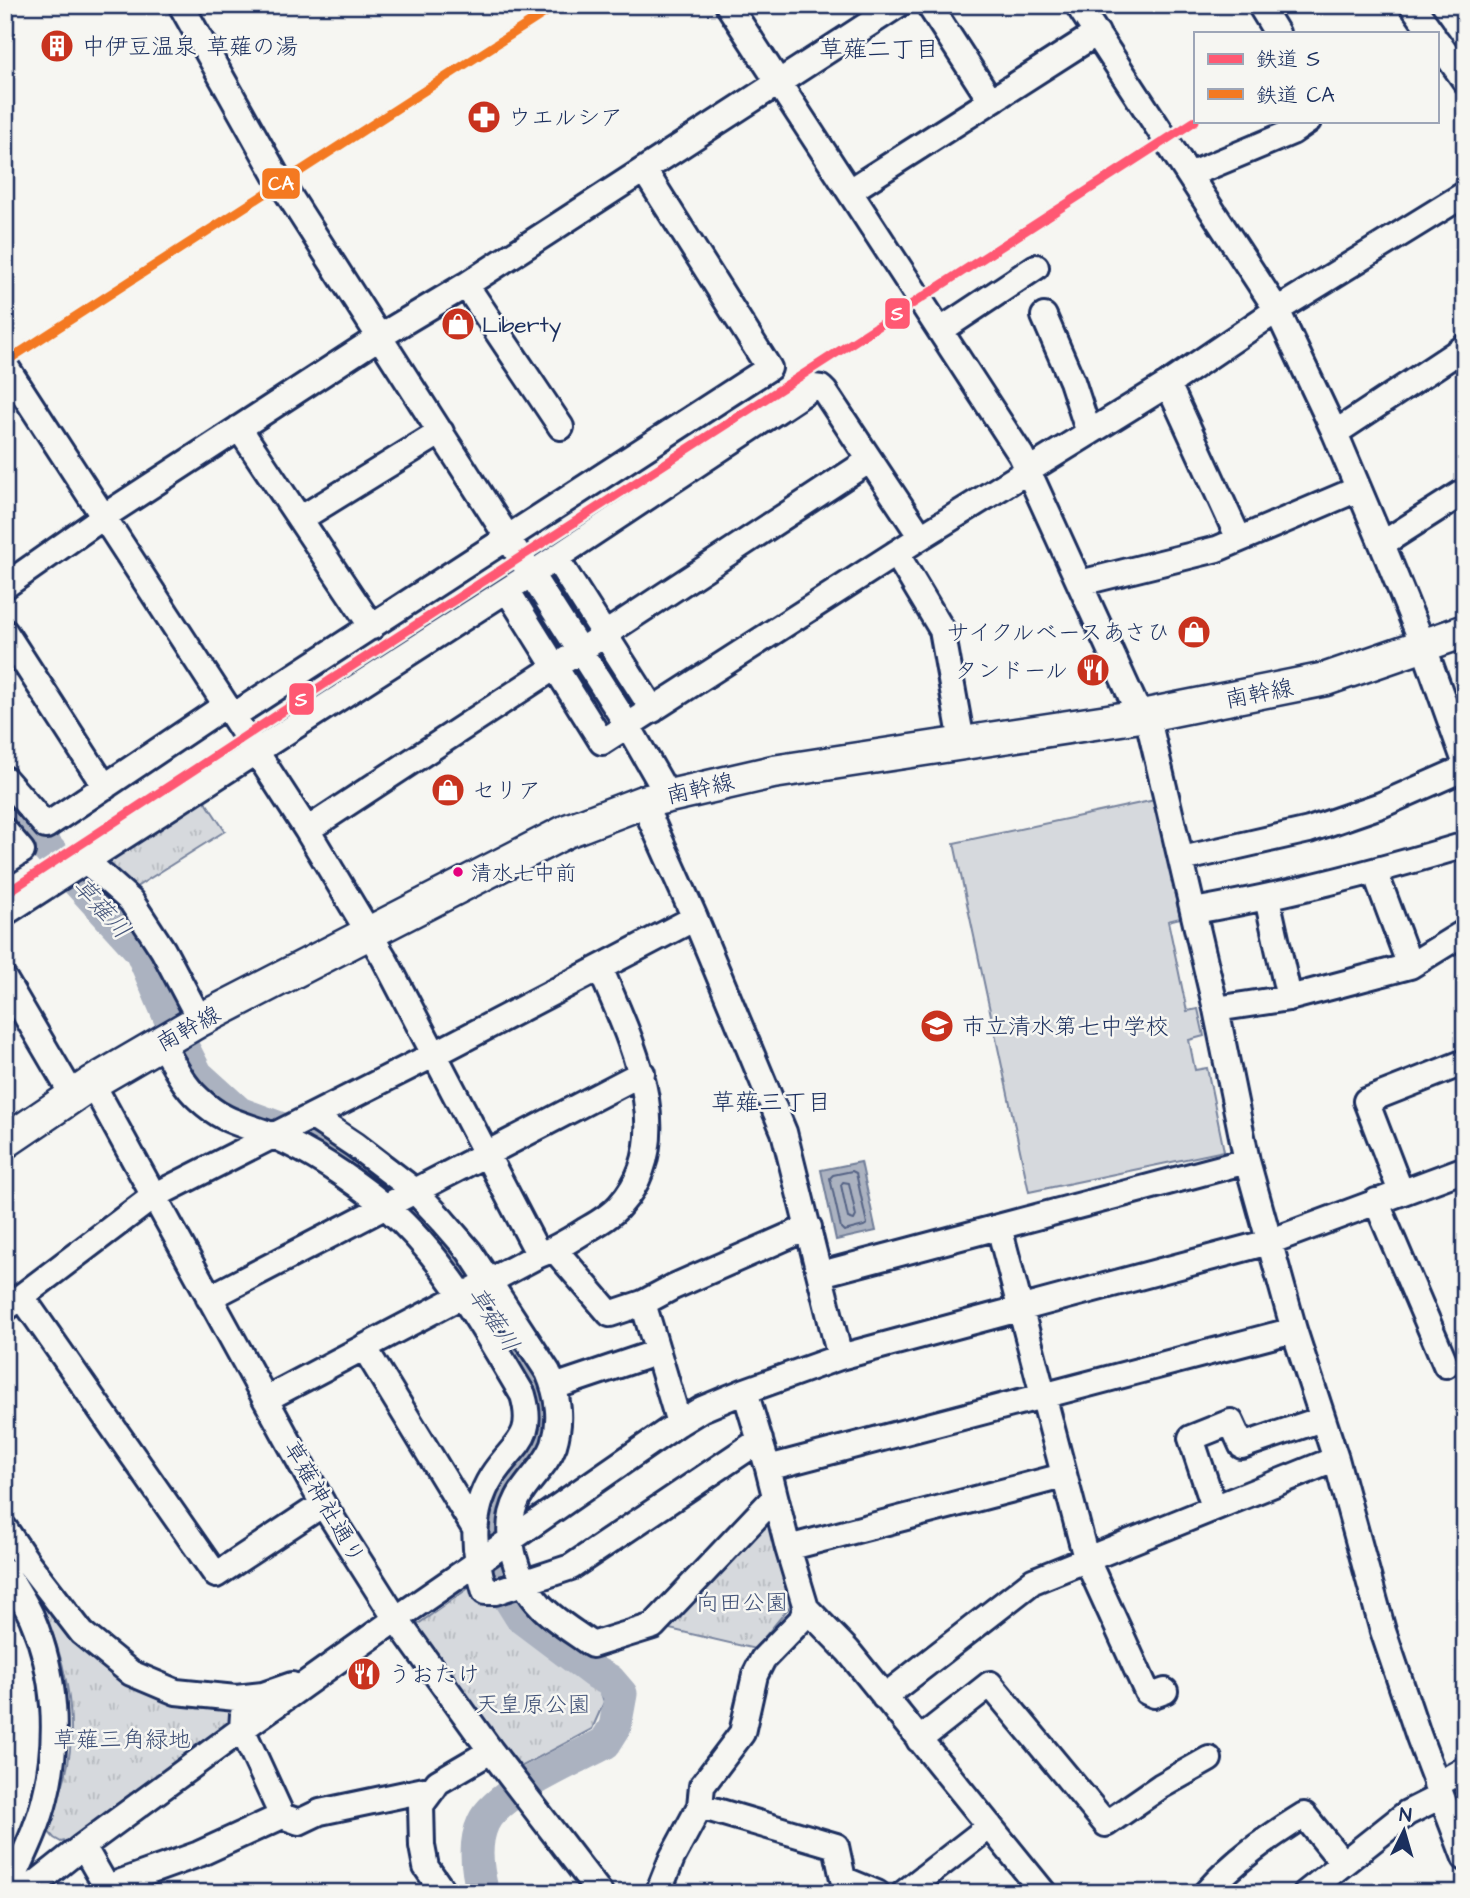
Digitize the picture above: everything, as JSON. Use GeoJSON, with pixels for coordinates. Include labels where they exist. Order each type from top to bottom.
{"type":"FeatureCollection","features":[{"type":"Feature","properties":{"kind":"main road","name":"南幹線"},"geometry":{"type":"LineString","coordinates":[[5,1142],[82,1090],[179,1032],[567,831],[655,798],[773,772],[1144,715],[1326,679],[1465,631]]}},
{"type":"Feature","properties":{"kind":"street"},"geometry":{"type":"LineString","coordinates":[[181,5],[276,175],[628,726],[695,918],[781,1124],[821,1273],[840,1357]]}},
{"type":"Feature","properties":{"kind":"street"},"geometry":{"type":"LineString","coordinates":[[728,5],[1021,455],[1144,715],[1182,859],[1247,1161],[1269,1242],[1336,1459],[1383,1631],[1465,1858]]}},
{"type":"Feature","properties":{"kind":"street"},"geometry":{"type":"LineString","coordinates":[[5,586],[103,517],[239,428],[379,337],[466,285],[898,5]]}},
{"type":"Feature","properties":{"kind":"street"},"geometry":{"type":"LineString","coordinates":[[929,5],[990,101]]}},
{"type":"Feature","properties":{"kind":"street"},"geometry":{"type":"LineString","coordinates":[[1078,5],[1277,310],[1335,433],[1424,647],[1465,762]]}},
{"type":"Feature","properties":{"kind":"street"},"geometry":{"type":"LineString","coordinates":[[1259,5],[1276,32]]}},
{"type":"Feature","properties":{"kind":"street"},"geometry":{"type":"LineString","coordinates":[[1412,5],[1431,32]]}},
{"type":"Feature","properties":{"kind":"street"},"geometry":{"type":"LineString","coordinates":[[850,191],[1097,33]]}},
{"type":"Feature","properties":{"kind":"street"},"geometry":{"type":"LineString","coordinates":[[1438,42],[1465,81]]}},
{"type":"Feature","properties":{"kind":"street"},"geometry":{"type":"LineString","coordinates":[[1189,175],[1292,132],[1307,122]]}},
{"type":"Feature","properties":{"kind":"street"},"geometry":{"type":"LineString","coordinates":[[5,779],[46,826],[229,710],[372,627],[769,368],[644,170]]}},
{"type":"Feature","properties":{"kind":"street"},"geometry":{"type":"LineString","coordinates":[[507,590],[602,742],[921,537],[1168,384],[1277,310],[1465,194]]}},
{"type":"Feature","properties":{"kind":"street"},"geometry":{"type":"LineString","coordinates":[[941,330],[1036,267]]}},
{"type":"Feature","properties":{"kind":"street"},"geometry":{"type":"LineString","coordinates":[[466,285],[561,427]]}},
{"type":"Feature","properties":{"kind":"street"},"geometry":{"type":"LineString","coordinates":[[1044,316],[1072,381],[1089,433]]}},
{"type":"Feature","properties":{"kind":"street"},"geometry":{"type":"LineString","coordinates":[[1335,433],[1463,352]]}},
{"type":"Feature","properties":{"kind":"street"},"geometry":{"type":"LineString","coordinates":[[5,365],[307,830],[370,934],[486,1154],[547,1252],[610,1314],[643,1303],[809,1227]]}},
{"type":"Feature","properties":{"kind":"street"},"geometry":{"type":"LineString","coordinates":[[1168,384],[1239,539]]}},
{"type":"Feature","properties":{"kind":"street"},"geometry":{"type":"LineString","coordinates":[[5,913],[507,590],[813,387],[821,388],[825,392],[921,537]]}},
{"type":"Feature","properties":{"kind":"street"},"geometry":{"type":"LineString","coordinates":[[239,428],[372,627]]}},
{"type":"Feature","properties":{"kind":"street"},"geometry":{"type":"LineString","coordinates":[[300,519],[440,432]]}},
{"type":"Feature","properties":{"kind":"street"},"geometry":{"type":"LineString","coordinates":[[307,830],[870,460]]}},
{"type":"Feature","properties":{"kind":"street"},"geometry":{"type":"LineString","coordinates":[[1080,583],[1217,550],[1358,489]]}},
{"type":"Feature","properties":{"kind":"street"},"geometry":{"type":"LineString","coordinates":[[1381,544],[1465,491]]}},
{"type":"Feature","properties":{"kind":"street"},"geometry":{"type":"LineString","coordinates":[[896,553],[942,630],[962,742]]}},
{"type":"Feature","properties":{"kind":"street"},"geometry":{"type":"LineString","coordinates":[[556,558],[653,710]]}},
{"type":"Feature","properties":{"kind":"street"},"geometry":{"type":"LineString","coordinates":[[5,632],[105,787]]}},
{"type":"Feature","properties":{"kind":"street"},"geometry":{"type":"LineString","coordinates":[[1182,859],[1309,830],[1381,805],[1465,768]]}},
{"type":"Feature","properties":{"kind":"street"},"geometry":{"type":"LineString","coordinates":[[5,831],[22,851],[5,862]]}},
{"type":"Feature","properties":{"kind":"street"},"geometry":{"type":"LineString","coordinates":[[1194,911],[1267,898],[1375,872],[1465,845]]}},
{"type":"Feature","properties":{"kind":"street"},"geometry":{"type":"LineString","coordinates":[[84,863],[131,901],[163,950],[179,1032],[181,1078],[197,1097],[220,1117],[273,1136],[313,1157],[386,1208],[444,1269],[523,1395],[527,1408],[525,1434],[492,1477],[481,1501],[475,1529],[477,1563],[485,1592],[495,1592],[571,1567],[760,1440]]}},
{"type":"Feature","properties":{"kind":"street"},"geometry":{"type":"LineString","coordinates":[[1375,872],[1410,966]]}},
{"type":"Feature","properties":{"kind":"street"},"geometry":{"type":"LineString","coordinates":[[1267,898],[1289,998]]}},
{"type":"Feature","properties":{"kind":"street"},"geometry":{"type":"LineString","coordinates":[[323,1504],[216,1575],[13,1303],[154,1196],[313,1117],[695,918]]}},
{"type":"Feature","properties":{"kind":"street"},"geometry":{"type":"LineString","coordinates":[[1216,1009],[1289,998],[1410,966],[1465,932]]}},
{"type":"Feature","properties":{"kind":"street"},"geometry":{"type":"LineString","coordinates":[[266,1399],[547,1252],[605,1219],[620,1206],[641,1169],[648,1128],[647,1096],[642,1073],[600,968]]}},
{"type":"Feature","properties":{"kind":"street","name":"草薙神社通り"},"geometry":{"type":"LineString","coordinates":[[5,980],[154,1196],[323,1504],[396,1619],[491,1751],[600,1893]]}},
{"type":"Feature","properties":{"kind":"street"},"geometry":{"type":"LineString","coordinates":[[1401,1192],[1366,1101],[1465,1062]]}},
{"type":"Feature","properties":{"kind":"street"},"geometry":{"type":"LineString","coordinates":[[209,1298],[642,1073]]}},
{"type":"Feature","properties":{"kind":"street"},"geometry":{"type":"LineString","coordinates":[[313,1117],[415,1191],[469,1251],[548,1372],[558,1406],[557,1428],[553,1446],[544,1463],[517,1499],[511,1540],[514,1562],[541,1606],[592,1645],[653,1626],[775,1497]]}},
{"type":"Feature","properties":{"kind":"street"},"geometry":{"type":"LineString","coordinates":[[821,1273],[1247,1161]]}},
{"type":"Feature","properties":{"kind":"street"},"geometry":{"type":"LineString","coordinates":[[24,1893],[83,1846],[396,1619],[702,1409],[840,1357],[1269,1242],[1465,1169]]}},
{"type":"Feature","properties":{"kind":"street"},"geometry":{"type":"LineString","coordinates":[[1376,1201],[1446,1365]]}},
{"type":"Feature","properties":{"kind":"street"},"geometry":{"type":"LineString","coordinates":[[999,1227],[1086,1558],[1147,1692],[1154,1695],[1164,1691]]}},
{"type":"Feature","properties":{"kind":"street"},"geometry":{"type":"LineString","coordinates":[[643,1303],[679,1423]]}},
{"type":"Feature","properties":{"kind":"street"},"geometry":{"type":"LineString","coordinates":[[768,1468],[1294,1330]]}},
{"type":"Feature","properties":{"kind":"street"},"geometry":{"type":"LineString","coordinates":[[364,1347],[475,1529]]}},
{"type":"Feature","properties":{"kind":"street"},"geometry":{"type":"LineString","coordinates":[[554,1387],[658,1352]]}},
{"type":"Feature","properties":{"kind":"street"},"geometry":{"type":"LineString","coordinates":[[746,1391],[806,1608],[848,1651],[1044,1893]]}},
{"type":"Feature","properties":{"kind":"street"},"geometry":{"type":"LineString","coordinates":[[1214,1507],[1191,1438],[1231,1422],[1242,1446],[1322,1419]]}},
{"type":"Feature","properties":{"kind":"street"},"geometry":{"type":"LineString","coordinates":[[884,1697],[1033,1581],[1336,1459]]}},
{"type":"Feature","properties":{"kind":"street"},"geometry":{"type":"LineString","coordinates":[[788,1548],[1063,1476]]}},
{"type":"Feature","properties":{"kind":"street"},"geometry":{"type":"LineString","coordinates":[[5,1529],[82,1633],[131,1673],[176,1692],[236,1698],[262,1695],[314,1678]]}},
{"type":"Feature","properties":{"kind":"street"},"geometry":{"type":"LineString","coordinates":[[5,1571],[31,1617],[43,1651],[54,1704],[55,1736],[45,1799],[6,1893]]}},
{"type":"Feature","properties":{"kind":"street"},"geometry":{"type":"LineString","coordinates":[[658,1893],[672,1858],[700,1806],[702,1786],[742,1733],[755,1675],[763,1659],[801,1620],[806,1608]]}},
{"type":"Feature","properties":{"kind":"street"},"geometry":{"type":"LineString","coordinates":[[919,1740],[989,1684],[1106,1824],[1161,1786],[1209,1759]]}},
{"type":"Feature","properties":{"kind":"street"},"geometry":{"type":"LineString","coordinates":[[236,1698],[244,1716],[242,1729],[282,1815],[299,1822],[320,1812],[434,1788]]}},
{"type":"Feature","properties":{"kind":"street"},"geometry":{"type":"LineString","coordinates":[[444,1893],[426,1867],[422,1846],[421,1805],[438,1782],[491,1751]]}},
{"type":"Feature","properties":{"kind":"street"},"geometry":{"type":"LineString","coordinates":[[1306,1893],[1342,1862],[1465,1769]]}},
{"type":"Feature","properties":{"kind":"street"},"geometry":{"type":"LineString","coordinates":[[700,1806],[836,1846],[843,1879],[877,1893]]}},
{"type":"Feature","properties":{"kind":"street"},"geometry":{"type":"LineString","coordinates":[[83,1846],[108,1890],[199,1854],[282,1815]]}},
{"type":"Feature","properties":{"kind":"street"},"geometry":{"type":"LineString","coordinates":[[1206,1893],[1228,1868],[1270,1836],[1304,1815],[1342,1862]]}},
{"type":"Feature","properties":{"kind":"street"},"geometry":{"type":"LineString","coordinates":[[904,1893],[990,1826]]}},
{"type":"Feature","properties":{"kind":"green space"},"geometry":{"type":"Polygon","coordinates":[[[201,795],[225,831],[133,889],[104,860],[201,795]]]}},
{"type":"Feature","properties":{"kind":"green space"},"geometry":{"type":"Polygon","coordinates":[[[1155,800],[1180,918],[1168,921],[1187,1011],[1198,1009],[1204,1036],[1189,1040],[1195,1070],[1207,1068],[1224,1151],[1029,1192],[954,843],[1155,800]]]}},
{"type":"Feature","properties":{"kind":"green space","name":"向田公園"},"geometry":{"type":"Polygon","coordinates":[[[770,1516],[791,1605],[755,1649],[661,1627],[770,1516]]]}},
{"type":"Feature","properties":{"kind":"green space","name":"天皇原公園"},"geometry":{"type":"Polygon","coordinates":[[[473,1585],[480,1606],[492,1601],[519,1632],[601,1693],[604,1702],[592,1729],[519,1768],[414,1627],[473,1585]]]}},
{"type":"Feature","properties":{"kind":"green space","name":"草薙三角緑地"},"geometry":{"type":"Polygon","coordinates":[[[46,1600],[83,1650],[119,1679],[234,1706],[238,1721],[73,1839],[61,1842],[47,1830],[60,1794],[70,1752],[70,1708],[56,1643],[39,1604],[46,1600]]]}},
{"type":"Feature","properties":{"kind":"water"},"geometry":{"type":"Polygon","coordinates":[[[861,1162],[876,1231],[836,1240],[821,1170],[861,1162]]]}},
{"type":"Feature","properties":{"kind":"waterway","name":"草薙川"},"geometry":{"type":"LineString","coordinates":[[5,802],[141,951],[197,1075],[239,1113],[315,1141],[387,1188],[450,1250],[541,1393],[543,1422],[509,1473],[497,1505],[490,1552],[496,1577],[521,1617],[594,1672],[609,1680],[621,1694],[615,1727],[605,1743],[519,1789],[503,1800],[483,1823],[477,1849],[483,1893]]}},
{"type":"Feature","properties":{"kind":"rail line","name":"CA"},"geometry":{"type":"LineString","coordinates":[[5,362],[557,5]]}},
{"type":"Feature","properties":{"kind":"rail line","name":"S"},"geometry":{"type":"LineString","coordinates":[[5,894],[329,681],[1194,122]]}},
{"type":"Feature","properties":{"kind":"place","name":"中伊豆温泉 草薙の湯"},"geometry":{"type":"Point","coordinates":[57,46]}},
{"type":"Feature","properties":{"kind":"place","name":"ウエルシア"},"geometry":{"type":"Point","coordinates":[484,117]}},
{"type":"Feature","properties":{"kind":"place","name":"Liberty"},"geometry":{"type":"Point","coordinates":[458,324]}},
{"type":"Feature","properties":{"kind":"place","name":"サイクルベースあさひ"},"geometry":{"type":"Point","coordinates":[1194,632]}},
{"type":"Feature","properties":{"kind":"place","name":"タンドール"},"geometry":{"type":"Point","coordinates":[1093,670]}},
{"type":"Feature","properties":{"kind":"place","name":"セリア"},"geometry":{"type":"Point","coordinates":[448,790]}},
{"type":"Feature","properties":{"kind":"place","name":"清水七中前"},"geometry":{"type":"Point","coordinates":[458,872]}},
{"type":"Feature","properties":{"kind":"place","name":"市立清水第七中学校"},"geometry":{"type":"Point","coordinates":[937,1026]}},
{"type":"Feature","properties":{"kind":"place","name":"うおたけ"},"geometry":{"type":"Point","coordinates":[364,1674]}},
{"type":"Feature","properties":{"kind":"district","name":"草薙二丁目"},"geometry":{"type":"Point","coordinates":[879,49]}},
{"type":"Feature","properties":{"kind":"district","name":"草薙三丁目"},"geometry":{"type":"Point","coordinates":[771,1102]}}]}
